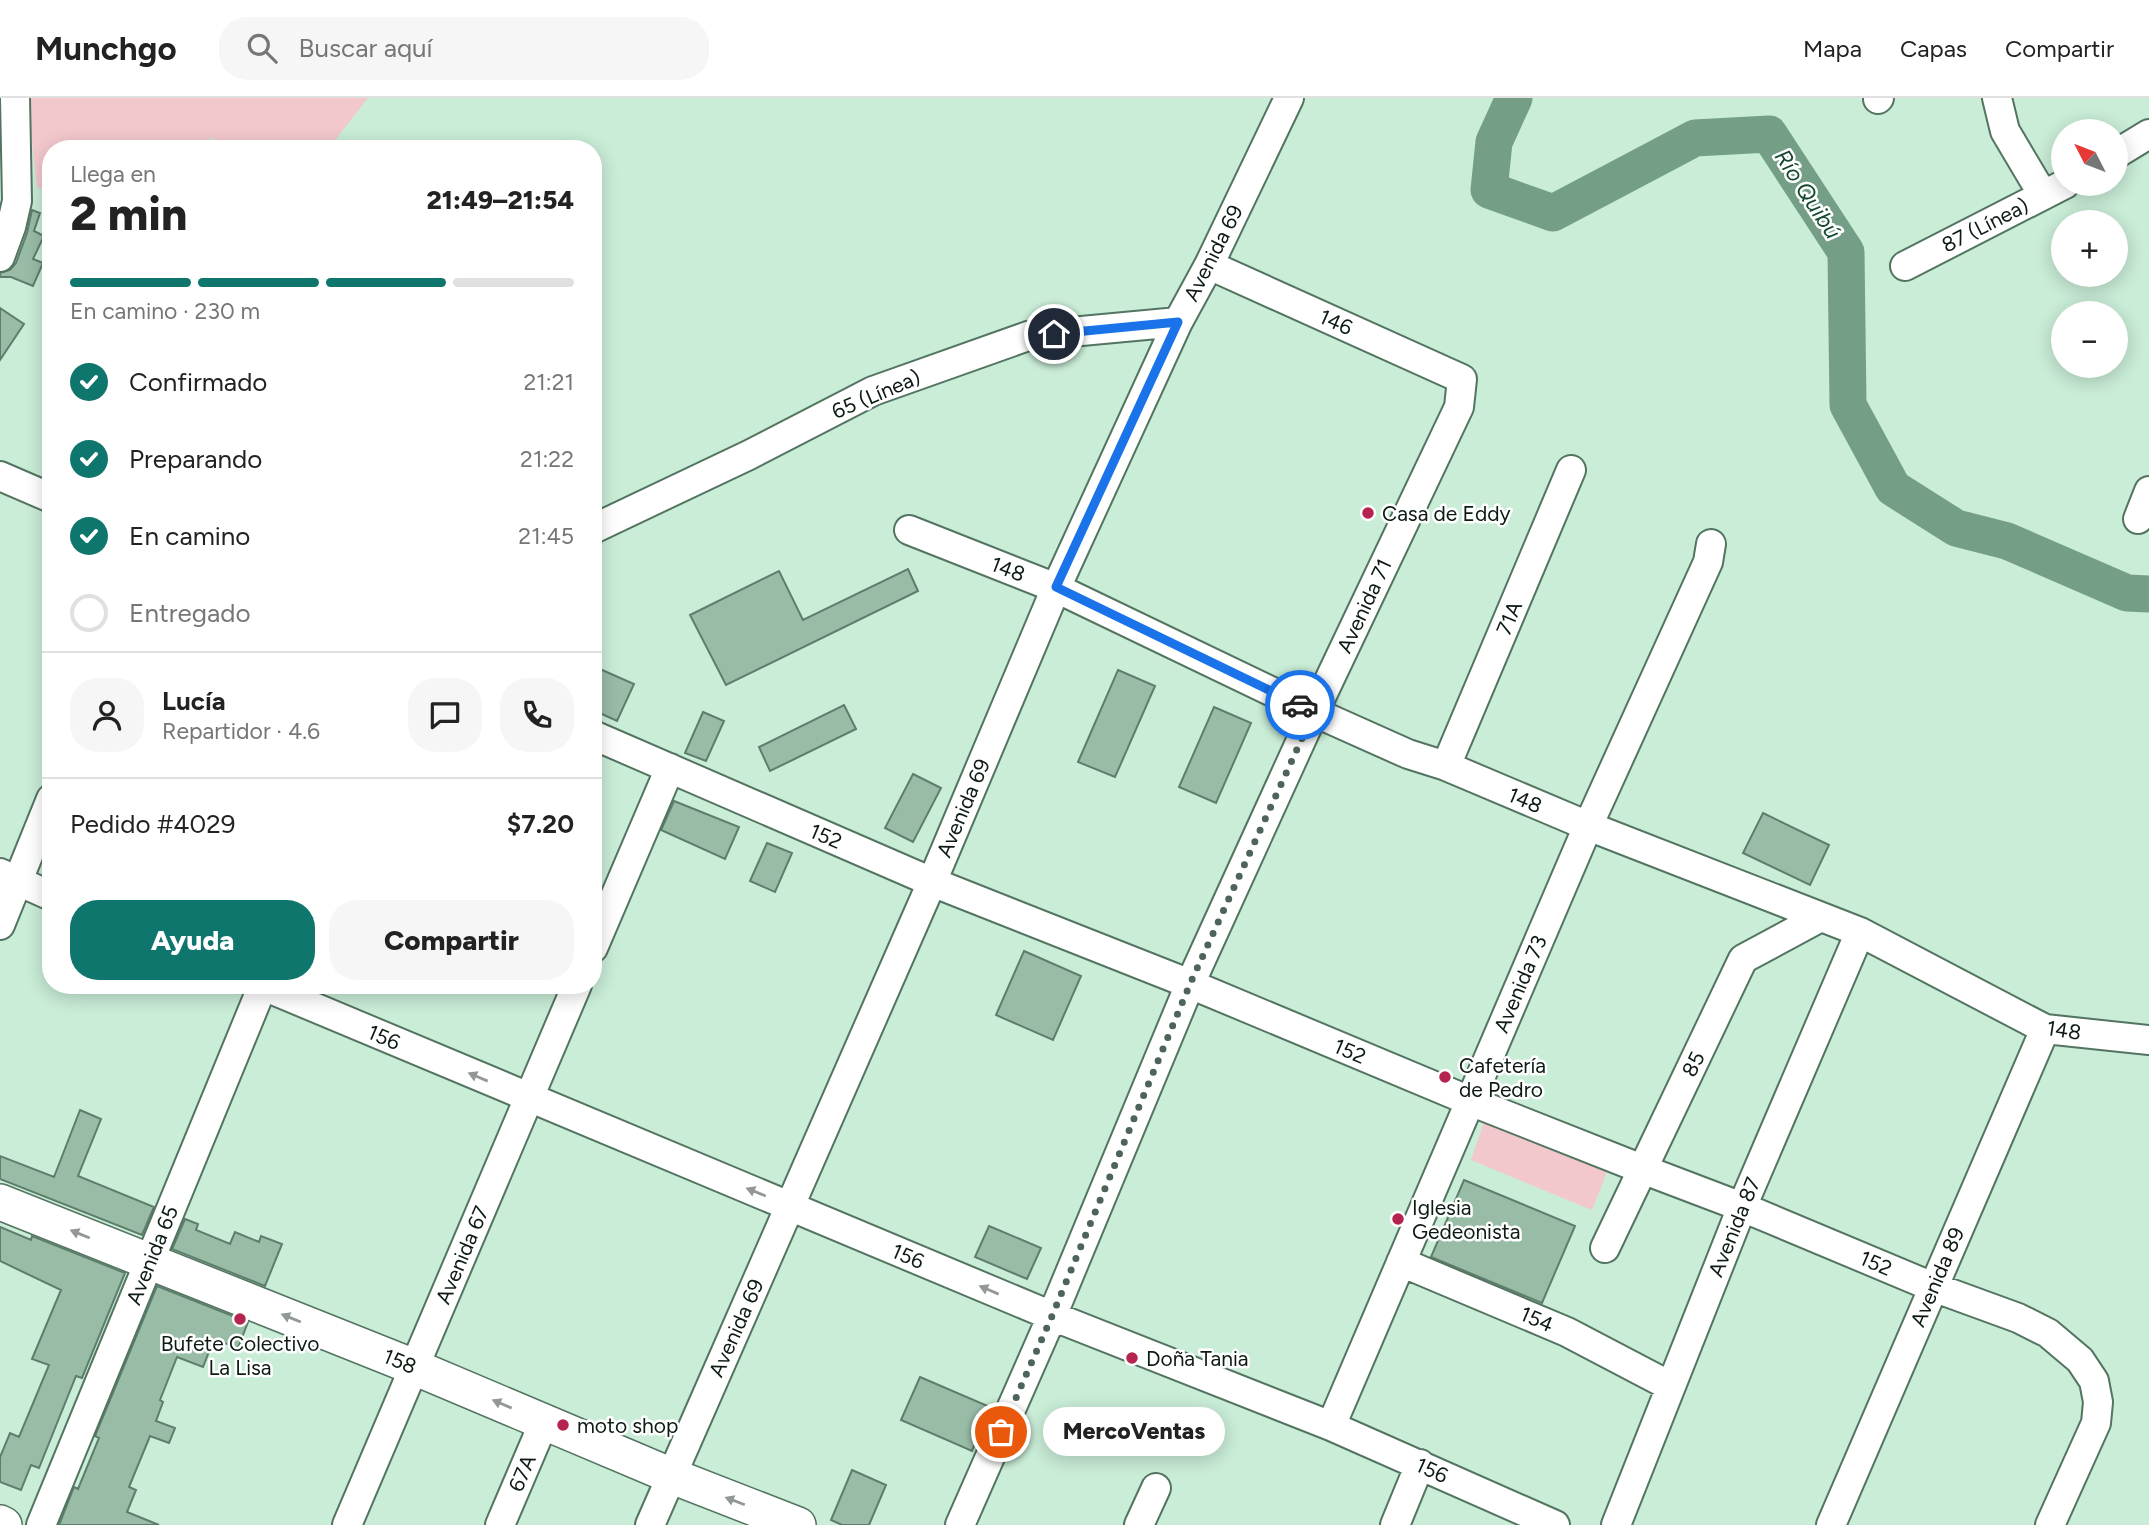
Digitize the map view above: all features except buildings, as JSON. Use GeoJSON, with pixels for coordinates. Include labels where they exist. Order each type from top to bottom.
{"type":"FeatureCollection","features":[{"type":"Feature","properties":{"kind":"main road","name":"158"},"geometry":{"type":"LineString","coordinates":[[0,1202],[414,1367],[672,1476],[798,1525]]}},
{"type":"Feature","properties":{"kind":"street"},"geometry":{"type":"LineString","coordinates":[[0,257],[17,201],[15,98]]}},
{"type":"Feature","properties":{"kind":"street","name":"Avenida 69"},"geometry":{"type":"LineString","coordinates":[[650,1525],[932,882],[1056,587],[1178,322],[1209,265],[1289,98]]}},
{"type":"Feature","properties":{"kind":"street"},"geometry":{"type":"LineString","coordinates":[[1997,98],[2005,131],[2051,186]]}},
{"type":"Feature","properties":{"kind":"street"},"geometry":{"type":"LineString","coordinates":[[2128,147],[2149,134]]}},
{"type":"Feature","properties":{"kind":"street","name":"87 (Línea)"},"geometry":{"type":"LineString","coordinates":[[1905,266],[2051,192]]}},
{"type":"Feature","properties":{"kind":"street","name":"146"},"geometry":{"type":"LineString","coordinates":[[1209,265],[1462,379]]}},
{"type":"Feature","properties":{"kind":"street","name":"65 (Línea)"},"geometry":{"type":"LineString","coordinates":[[602,525],[749,455],[873,391],[1028,336],[1178,322]]}},
{"type":"Feature","properties":{"kind":"street","name":"Avenida 71"},"geometry":{"type":"LineString","coordinates":[[960,1525],[1052,1316],[1190,984],[1314,712],[1459,407],[1462,379]]}},
{"type":"Feature","properties":{"kind":"street","name":"71A"},"geometry":{"type":"LineString","coordinates":[[1446,766],[1572,470]]}},
{"type":"Feature","properties":{"kind":"street"},"geometry":{"type":"LineString","coordinates":[[0,476],[42,494]]}},
{"type":"Feature","properties":{"kind":"street"},"geometry":{"type":"LineString","coordinates":[[2138,519],[2149,491]]}},
{"type":"Feature","properties":{"kind":"street","name":"148"},"geometry":{"type":"LineString","coordinates":[[909,530],[1056,587],[1314,712],[1408,754],[1446,766],[1588,826],[1860,932],[2045,1029],[2149,1040]]}},
{"type":"Feature","properties":{"kind":"street","name":"Avenida 73"},"geometry":{"type":"LineString","coordinates":[[1331,1426],[1588,826],[1708,562],[1711,544]]}},
{"type":"Feature","properties":{"kind":"street","name":"152"},"geometry":{"type":"LineString","coordinates":[[602,739],[932,882],[1190,984],[1470,1101],[1742,1207],[1933,1287],[2018,1318],[2048,1333],[2080,1360],[2094,1381],[2098,1402],[2096,1423],[2050,1525]]}},
{"type":"Feature","properties":{"kind":"street"},"geometry":{"type":"LineString","coordinates":[[602,927],[670,768]]}},
{"type":"Feature","properties":{"kind":"street"},"geometry":{"type":"LineString","coordinates":[[0,925],[9,877],[42,816]]}},
{"type":"Feature","properties":{"kind":"street"},"geometry":{"type":"LineString","coordinates":[[9,877],[42,892]]}},
{"type":"Feature","properties":{"kind":"street","name":"85"},"geometry":{"type":"LineString","coordinates":[[1605,1248],[1743,959],[1821,917]]}},
{"type":"Feature","properties":{"kind":"street","name":"Avenida 87"},"geometry":{"type":"LineString","coordinates":[[1616,1525],[1742,1207],[1860,932]]}},
{"type":"Feature","properties":{"kind":"street","name":"Avenida 65"},"geometry":{"type":"LineString","coordinates":[[41,1525],[259,994]]}},
{"type":"Feature","properties":{"kind":"street","name":"156"},"geometry":{"type":"LineString","coordinates":[[281,994],[1052,1316],[1331,1426],[1555,1525]]}},
{"type":"Feature","properties":{"kind":"street","name":"Avenida 67"},"geometry":{"type":"LineString","coordinates":[[347,1525],[573,994]]}},
{"type":"Feature","properties":{"kind":"street","name":"Avenida 89"},"geometry":{"type":"LineString","coordinates":[[1831,1525],[2045,1029]]}},
{"type":"Feature","properties":{"kind":"street","name":"154"},"geometry":{"type":"LineString","coordinates":[[1401,1262],[1567,1332],[1670,1386]]}},
{"type":"Feature","properties":{"kind":"street","name":"67A"},"geometry":{"type":"LineString","coordinates":[[500,1525],[544,1422]]}},
{"type":"Feature","properties":{"kind":"street"},"geometry":{"type":"LineString","coordinates":[[1395,1525],[1420,1464]]}},
{"type":"Feature","properties":{"kind":"street"},"geometry":{"type":"LineString","coordinates":[[1139,1525],[1156,1488]]}},
{"type":"Feature","properties":{"kind":"shaded area"},"geometry":{"type":"Polygon","coordinates":[[[27,98],[368,98],[335,140],[42,140],[42,190],[37,187],[27,98]]]}},
{"type":"Feature","properties":{"kind":"shaded area"},"geometry":{"type":"Polygon","coordinates":[[[1484,1122],[1607,1172],[1592,1210],[1471,1160],[1484,1122]]]}},
{"type":"Feature","properties":{"kind":"waterway","name":"Río Quibú"},"geometry":{"type":"LineString","coordinates":[[1514,98],[1494,142],[1489,190],[1553,213],[1695,138],[1769,134],[1846,252],[1848,405],[1893,488],[1956,528],[2007,541],[2127,593],[2149,594]]}},
{"type":"Feature","properties":{"kind":"way so far"},"geometry":{"type":"LineString","coordinates":[[1001,1432],[1190,984],[1314,712],[1300,705]]}},
{"type":"Feature","properties":{"kind":"place","name":"Casa de Eddy"},"geometry":{"type":"Point","coordinates":[1368,513]}},
{"type":"Feature","properties":{"kind":"place","name":"Cafetería de Pedro"},"geometry":{"type":"Point","coordinates":[1445,1077]}},
{"type":"Feature","properties":{"kind":"place","name":"Iglesia Gedeonista"},"geometry":{"type":"Point","coordinates":[1398,1219]}},
{"type":"Feature","properties":{"kind":"place","name":"Bufete Colectivo La Lisa"},"geometry":{"type":"Point","coordinates":[240,1319]}},
{"type":"Feature","properties":{"kind":"place","name":"Doña Tania"},"geometry":{"type":"Point","coordinates":[1132,1358]}},
{"type":"Feature","properties":{"kind":"place","name":"moto shop"},"geometry":{"type":"Point","coordinates":[563,1425]}},
{"type":"Feature","properties":{"kind":"place","name":"MercoVentas"},"geometry":{"type":"Point","coordinates":[1001,1432]}},
{"type":"Feature","properties":{"kind":"route"},"geometry":{"type":"LineString","coordinates":[[1054,334],[1178,322],[1056,587],[1300,705]]}}]}
